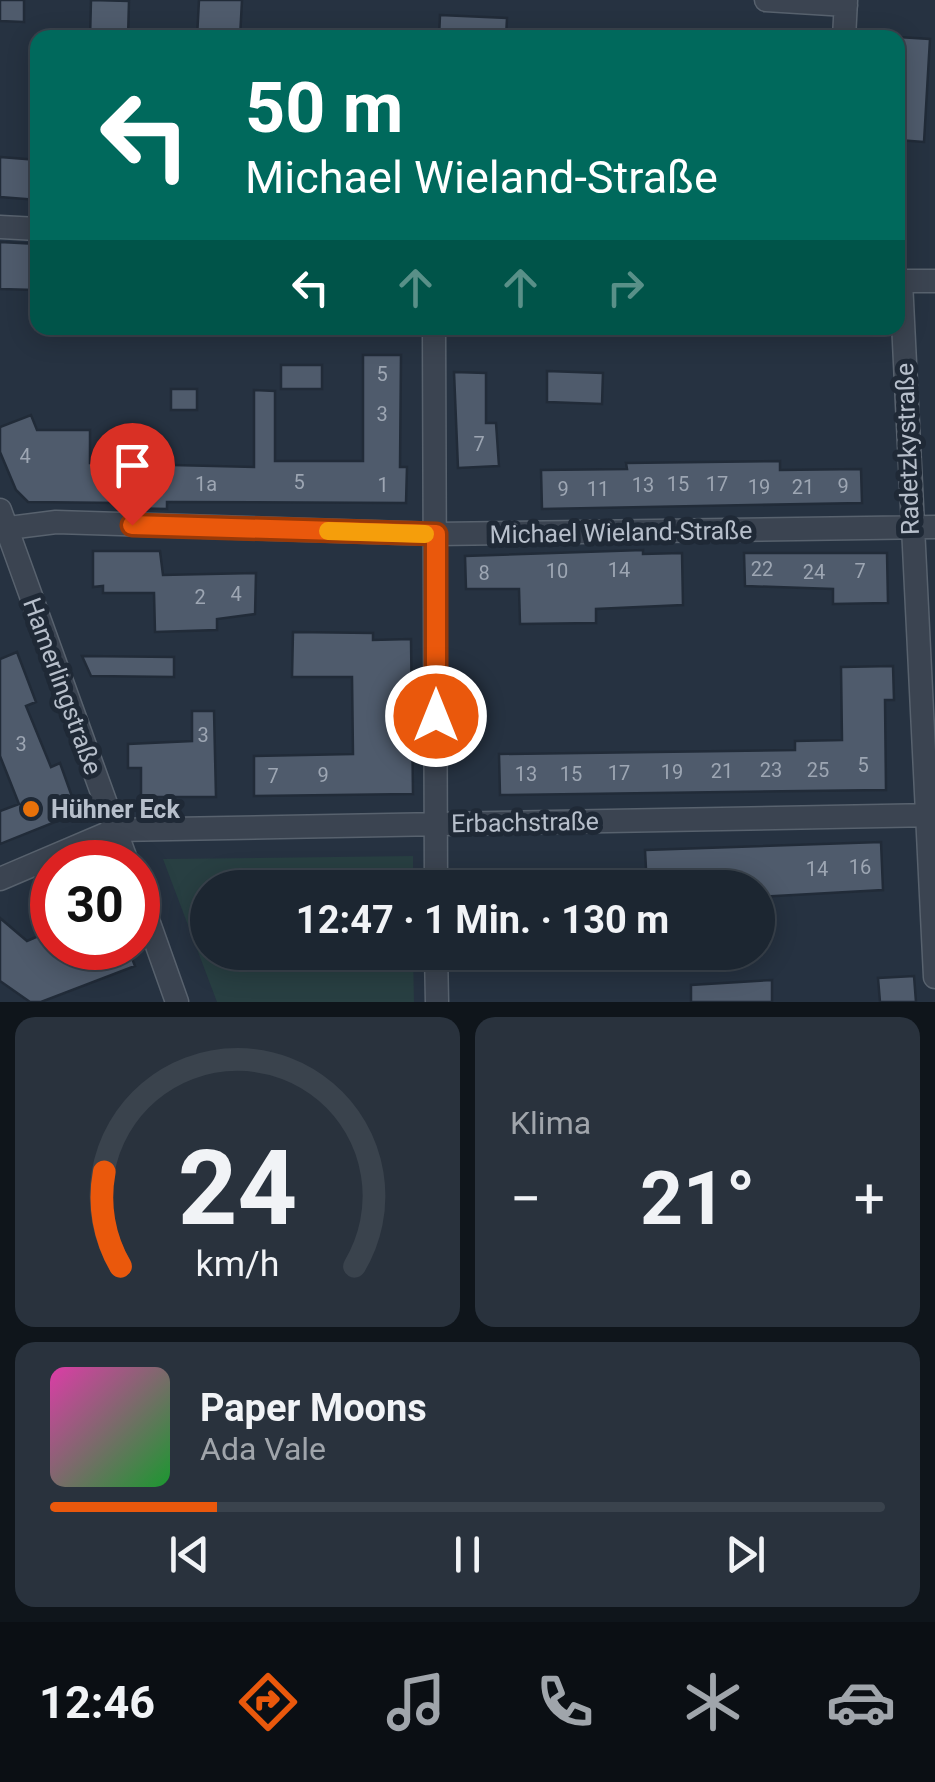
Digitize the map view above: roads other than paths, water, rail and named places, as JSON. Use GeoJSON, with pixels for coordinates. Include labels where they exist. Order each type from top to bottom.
{"type":"FeatureCollection","features":[{"type":"Feature","properties":{"kind":"street"},"geometry":{"type":"LineString","coordinates":[[766,0],[846,3],[844,30]]}},
{"type":"Feature","properties":{"kind":"street"},"geometry":{"type":"LineString","coordinates":[[0,227],[30,229]]}},
{"type":"Feature","properties":{"kind":"street"},"geometry":{"type":"LineString","coordinates":[[905,281],[935,281]]}},
{"type":"Feature","properties":{"kind":"street"},"geometry":{"type":"LineString","coordinates":[[434,335],[436,870]]}},
{"type":"Feature","properties":{"kind":"street","name":"Radetzkystraße"},"geometry":{"type":"LineString","coordinates":[[901,335],[930,815],[935,976]]}},
{"type":"Feature","properties":{"kind":"street","name":"Michael Wieland-Straße"},"geometry":{"type":"LineString","coordinates":[[2,522],[436,534],[935,527]]}},
{"type":"Feature","properties":{"kind":"street","name":"Hamerlingstraße"},"geometry":{"type":"LineString","coordinates":[[2,522],[118,840]]}},
{"type":"Feature","properties":{"kind":"street","name":"Erbachstraße"},"geometry":{"type":"LineString","coordinates":[[115,830],[930,815]]}},
{"type":"Feature","properties":{"kind":"street"},"geometry":{"type":"LineString","coordinates":[[0,879],[115,830]]}},
{"type":"Feature","properties":{"kind":"street"},"geometry":{"type":"LineString","coordinates":[[160,952],[178,1002]]}},
{"type":"Feature","properties":{"kind":"street"},"geometry":{"type":"LineString","coordinates":[[436,970],[437,1002]]}},
{"type":"Feature","properties":{"kind":"place","name":"Hühner Eck"},"geometry":{"type":"Point","coordinates":[31,809]}}]}
